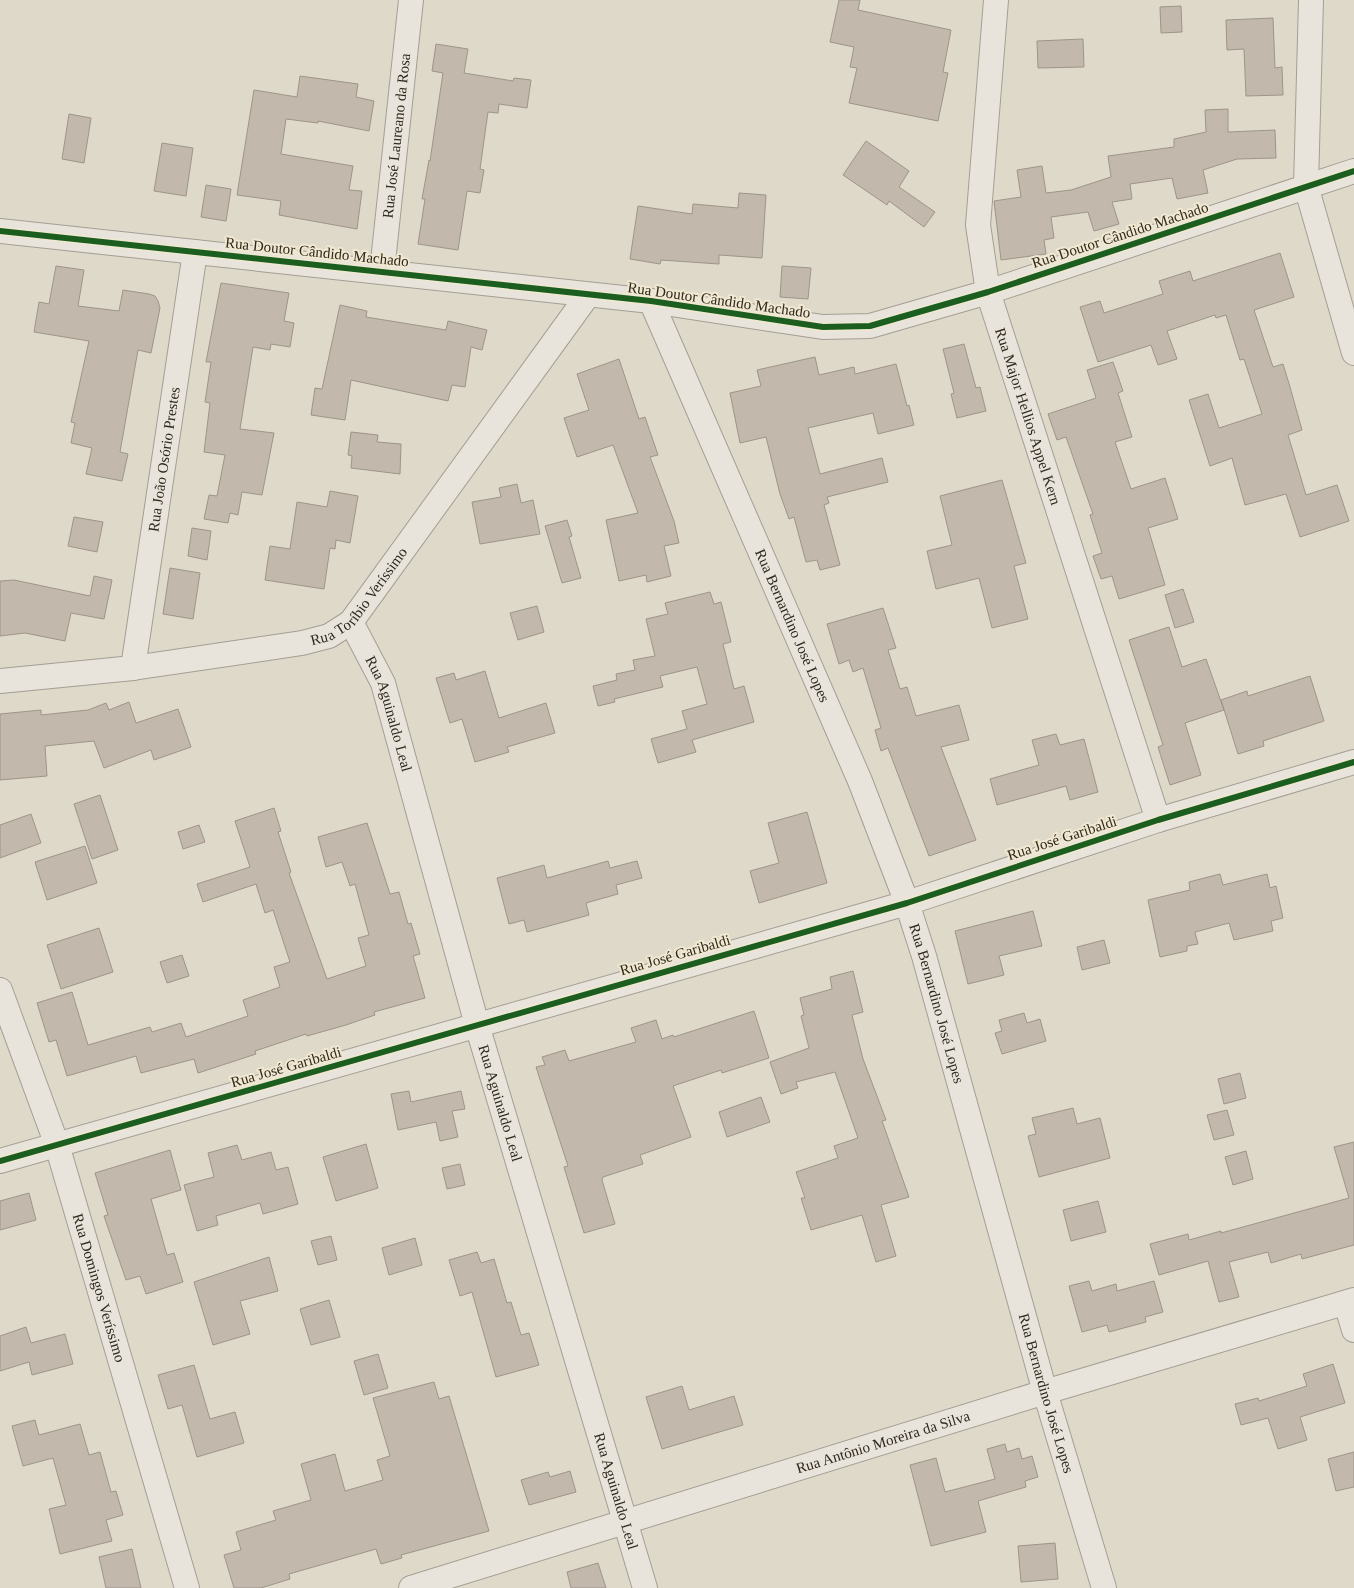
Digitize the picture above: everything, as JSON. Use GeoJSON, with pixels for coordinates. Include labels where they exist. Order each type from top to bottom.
{"type":"FeatureCollection","features":[{"type":"Feature","properties":{"kind":"street","name":"Rua José Laureano da Rosa"},"geometry":{"type":"LineString","coordinates":[[382,271],[411,0]]}},
{"type":"Feature","properties":{"kind":"street","name":"Rua Major Hellios Appel Kern"},"geometry":{"type":"LineString","coordinates":[[996,0],[978,225],[988,292],[1158,820]]}},
{"type":"Feature","properties":{"kind":"street"},"geometry":{"type":"LineString","coordinates":[[1311,0],[1306,186],[1354,353]]}},
{"type":"Feature","properties":{"kind":"street","name":"Rua Doutor Cândido Machado"},"geometry":{"type":"LineString","coordinates":[[0,231],[651,301],[823,327],[870,326],[988,292],[1354,171]]}},
{"type":"Feature","properties":{"kind":"street","name":"Rua João Osório Prestes"},"geometry":{"type":"LineString","coordinates":[[133,668],[195,252]]}},
{"type":"Feature","properties":{"kind":"street","name":"Rua Toríbio Veríssimo"},"geometry":{"type":"LineString","coordinates":[[0,681],[133,668],[302,643],[330,636],[351,622],[588,295]]}},
{"type":"Feature","properties":{"kind":"street","name":"Rua Bernardino José Lopes"},"geometry":{"type":"LineString","coordinates":[[651,301],[860,782],[906,903],[924,956],[1045,1392],[1104,1588]]}},
{"type":"Feature","properties":{"kind":"street","name":"Rua Aguinaldo Leal"},"geometry":{"type":"LineString","coordinates":[[351,622],[383,683],[477,1025],[645,1588]]}},
{"type":"Feature","properties":{"kind":"street","name":"Rua José Garibaldi"},"geometry":{"type":"LineString","coordinates":[[0,1161],[906,903],[1158,820],[1354,762]]}},
{"type":"Feature","properties":{"kind":"street","name":"Rua Domingos Veríssimo"},"geometry":{"type":"LineString","coordinates":[[0,990],[57,1145],[187,1588]]}},
{"type":"Feature","properties":{"kind":"street"},"geometry":{"type":"LineString","coordinates":[[1350,1301],[1354,1330]]}},
{"type":"Feature","properties":{"kind":"street","name":"Rua Antônio Moreira da Silva"},"geometry":{"type":"LineString","coordinates":[[411,1588],[1045,1392],[1350,1301]]}},
{"type":"Feature","properties":{"kind":"building"},"geometry":{"type":"Polygon","coordinates":[[[839,0],[860,0],[858,10],[951,30],[943,72],[948,73],[938,121],[849,103],[857,68],[850,67],[854,47],[830,42],[839,0]]]}},
{"type":"Feature","properties":{"kind":"building"},"geometry":{"type":"Polygon","coordinates":[[[1181,6],[1182,32],[1161,33],[1160,7],[1181,6]]]}},
{"type":"Feature","properties":{"kind":"building"},"geometry":{"type":"Polygon","coordinates":[[[1273,18],[1275,68],[1282,67],[1283,95],[1246,96],[1244,49],[1227,50],[1226,20],[1273,18]]]}},
{"type":"Feature","properties":{"kind":"building"},"geometry":{"type":"Polygon","coordinates":[[[1083,39],[1084,67],[1038,68],[1037,41],[1083,39]]]}},
{"type":"Feature","properties":{"kind":"building"},"geometry":{"type":"Polygon","coordinates":[[[436,44],[468,49],[464,73],[513,81],[514,78],[531,80],[527,108],[499,104],[498,113],[488,112],[480,169],[484,170],[480,193],[467,191],[458,250],[418,244],[425,199],[422,199],[430,161],[443,73],[432,71],[436,44]]]}},
{"type":"Feature","properties":{"kind":"building"},"geometry":{"type":"Polygon","coordinates":[[[300,76],[358,84],[356,97],[374,101],[369,131],[318,121],[318,123],[286,119],[281,154],[353,166],[349,190],[362,191],[357,229],[279,215],[281,201],[237,195],[254,90],[297,97],[300,76]]]}},
{"type":"Feature","properties":{"kind":"building"},"geometry":{"type":"Polygon","coordinates":[[[1228,109],[1228,132],[1275,130],[1276,158],[1237,159],[1203,170],[1208,193],[1177,199],[1172,178],[1130,184],[1132,199],[1112,202],[1119,224],[1094,231],[1088,212],[1051,217],[1054,238],[1044,240],[1046,254],[1001,260],[994,201],[1021,197],[1017,170],[1042,166],[1046,193],[1071,190],[1111,177],[1108,156],[1174,147],[1174,139],[1206,132],[1205,110],[1228,109]]]}},
{"type":"Feature","properties":{"kind":"building"},"geometry":{"type":"Polygon","coordinates":[[[69,114],[91,118],[84,163],[62,159],[69,114]]]}},
{"type":"Feature","properties":{"kind":"building"},"geometry":{"type":"Polygon","coordinates":[[[866,141],[909,171],[899,187],[935,212],[924,227],[889,201],[887,205],[843,175],[866,141]]]}},
{"type":"Feature","properties":{"kind":"building"},"geometry":{"type":"Polygon","coordinates":[[[162,143],[193,148],[186,196],[154,191],[162,143]]]}},
{"type":"Feature","properties":{"kind":"building"},"geometry":{"type":"Polygon","coordinates":[[[206,185],[231,189],[226,221],[201,217],[206,185]]]}},
{"type":"Feature","properties":{"kind":"building"},"geometry":{"type":"Polygon","coordinates":[[[739,193],[766,195],[762,258],[719,255],[719,264],[661,260],[660,264],[630,259],[638,206],[692,214],[693,204],[738,208],[739,193]]]}},
{"type":"Feature","properties":{"kind":"building"},"geometry":{"type":"Polygon","coordinates":[[[1280,253],[1294,297],[1254,310],[1273,367],[1283,364],[1290,387],[1302,430],[1288,435],[1306,495],[1337,485],[1349,521],[1300,537],[1286,494],[1245,505],[1232,458],[1210,466],[1189,400],[1208,394],[1219,428],[1262,414],[1244,359],[1240,360],[1226,315],[1216,318],[1215,315],[1167,331],[1177,359],[1158,365],[1151,345],[1098,362],[1080,307],[1100,301],[1104,313],[1163,294],[1159,281],[1190,271],[1193,281],[1280,253]]]}},
{"type":"Feature","properties":{"kind":"building"},"geometry":{"type":"Polygon","coordinates":[[[56,266],[84,270],[78,306],[119,311],[123,290],[149,294],[155,296],[158,301],[160,308],[151,353],[138,350],[120,452],[128,454],[122,481],[86,474],[92,448],[71,443],[75,423],[71,422],[89,341],[34,332],[39,302],[49,304],[56,266]]]}},
{"type":"Feature","properties":{"kind":"building"},"geometry":{"type":"Polygon","coordinates":[[[782,266],[811,268],[808,299],[780,297],[782,266]]]}},
{"type":"Feature","properties":{"kind":"building"},"geometry":{"type":"Polygon","coordinates":[[[221,283],[289,293],[284,321],[294,323],[290,347],[271,344],[270,350],[253,347],[240,429],[274,433],[262,495],[242,492],[238,515],[230,513],[228,523],[204,519],[209,495],[217,496],[225,455],[204,452],[210,403],[205,402],[211,362],[206,362],[221,283]]]}},
{"type":"Feature","properties":{"kind":"building"},"geometry":{"type":"Polygon","coordinates":[[[340,305],[367,311],[366,317],[446,330],[448,321],[487,330],[482,350],[471,347],[465,387],[452,385],[448,401],[351,380],[345,420],[311,415],[315,388],[322,389],[340,305]]]}},
{"type":"Feature","properties":{"kind":"building"},"geometry":{"type":"Polygon","coordinates":[[[964,344],[976,388],[980,387],[986,411],[957,418],[951,394],[954,393],[943,349],[964,344]]]}},
{"type":"Feature","properties":{"kind":"building"},"geometry":{"type":"Polygon","coordinates":[[[815,357],[819,375],[854,367],[855,374],[896,364],[914,425],[878,434],[873,413],[808,428],[820,474],[882,458],[888,482],[827,497],[829,503],[824,505],[840,565],[820,570],[817,560],[806,562],[794,517],[789,519],[780,494],[766,437],[740,443],[730,393],[761,386],[757,370],[815,357]]]}},
{"type":"Feature","properties":{"kind":"building"},"geometry":{"type":"Polygon","coordinates":[[[619,359],[639,419],[645,417],[658,455],[650,457],[674,521],[679,543],[664,546],[671,576],[647,582],[646,575],[619,581],[606,520],[638,513],[613,445],[577,457],[564,418],[589,410],[577,374],[619,359]]]}},
{"type":"Feature","properties":{"kind":"building"},"geometry":{"type":"Polygon","coordinates":[[[1113,362],[1123,391],[1118,393],[1132,437],[1115,442],[1131,489],[1165,478],[1178,519],[1148,528],[1165,585],[1119,599],[1112,576],[1101,579],[1093,556],[1102,553],[1090,515],[1093,514],[1066,437],[1057,440],[1048,414],[1096,398],[1087,370],[1113,362]]]}},
{"type":"Feature","properties":{"kind":"building"},"geometry":{"type":"Polygon","coordinates":[[[351,432],[378,435],[377,442],[401,444],[400,474],[351,468],[352,456],[348,455],[351,432]]]}},
{"type":"Feature","properties":{"kind":"building"},"geometry":{"type":"Polygon","coordinates":[[[1002,480],[1026,563],[1014,566],[1028,619],[992,628],[979,578],[936,589],[927,551],[952,545],[940,496],[1002,480]]]}},
{"type":"Feature","properties":{"kind":"building"},"geometry":{"type":"Polygon","coordinates":[[[517,484],[521,503],[533,500],[540,534],[480,544],[472,502],[501,497],[499,488],[517,484]]]}},
{"type":"Feature","properties":{"kind":"building"},"geometry":{"type":"Polygon","coordinates":[[[330,491],[358,496],[350,543],[336,540],[335,549],[330,548],[324,589],[265,580],[270,546],[290,549],[297,502],[327,507],[330,491]]]}},
{"type":"Feature","properties":{"kind":"building"},"geometry":{"type":"Polygon","coordinates":[[[74,517],[103,522],[97,552],[68,546],[74,517]]]}},
{"type":"Feature","properties":{"kind":"building"},"geometry":{"type":"Polygon","coordinates":[[[567,520],[572,536],[569,537],[581,578],[562,583],[545,526],[567,520]]]}},
{"type":"Feature","properties":{"kind":"building"},"geometry":{"type":"Polygon","coordinates":[[[192,528],[211,531],[207,560],[188,556],[192,528]]]}},
{"type":"Feature","properties":{"kind":"building"},"geometry":{"type":"Polygon","coordinates":[[[170,568],[200,573],[193,619],[163,614],[170,568]]]}},
{"type":"Feature","properties":{"kind":"building"},"geometry":{"type":"Polygon","coordinates":[[[94,576],[112,580],[104,619],[71,613],[65,641],[25,633],[0,636],[0,581],[14,580],[90,596],[94,576]]]}},
{"type":"Feature","properties":{"kind":"building"},"geometry":{"type":"Polygon","coordinates":[[[1183,589],[1194,622],[1175,628],[1165,595],[1183,589]]]}},
{"type":"Feature","properties":{"kind":"building"},"geometry":{"type":"Polygon","coordinates":[[[710,592],[714,604],[721,602],[731,642],[723,644],[734,689],[744,686],[754,722],[692,740],[696,752],[658,763],[651,739],[687,729],[682,711],[707,704],[697,667],[660,676],[663,687],[614,699],[615,702],[598,706],[593,686],[617,680],[616,674],[635,670],[633,660],[655,656],[646,619],[668,614],[665,603],[710,592]]]}},
{"type":"Feature","properties":{"kind":"building"},"geometry":{"type":"Polygon","coordinates":[[[537,606],[544,632],[518,640],[510,613],[537,606]]]}},
{"type":"Feature","properties":{"kind":"building"},"geometry":{"type":"Polygon","coordinates":[[[883,608],[896,648],[888,650],[900,689],[907,687],[916,716],[959,705],[969,740],[941,747],[976,840],[929,856],[888,748],[881,751],[875,730],[881,728],[863,668],[853,672],[849,660],[839,664],[827,624],[883,608]]]}},
{"type":"Feature","properties":{"kind":"building"},"geometry":{"type":"Polygon","coordinates":[[[1169,627],[1182,667],[1206,659],[1224,710],[1185,723],[1201,775],[1170,785],[1158,747],[1163,745],[1129,640],[1169,627]]]}},
{"type":"Feature","properties":{"kind":"building"},"geometry":{"type":"Polygon","coordinates":[[[485,671],[499,718],[546,703],[555,733],[507,747],[509,752],[475,762],[462,719],[450,723],[436,678],[454,673],[456,680],[485,671]]]}},
{"type":"Feature","properties":{"kind":"building"},"geometry":{"type":"Polygon","coordinates":[[[1310,676],[1324,721],[1263,741],[1264,746],[1238,754],[1221,700],[1247,691],[1248,696],[1310,676]]]}},
{"type":"Feature","properties":{"kind":"building"},"geometry":{"type":"Polygon","coordinates":[[[129,702],[136,723],[178,709],[191,747],[154,760],[151,750],[104,768],[94,741],[45,746],[47,776],[0,780],[0,714],[41,710],[41,715],[88,710],[106,703],[109,710],[129,702]]]}},
{"type":"Feature","properties":{"kind":"building"},"geometry":{"type":"Polygon","coordinates":[[[1056,734],[1060,745],[1084,739],[1098,792],[1070,800],[1066,786],[997,805],[990,779],[1039,765],[1032,740],[1056,734]]]}},
{"type":"Feature","properties":{"kind":"building"},"geometry":{"type":"Polygon","coordinates":[[[100,795],[118,850],[92,859],[74,804],[100,795]]]}},
{"type":"Feature","properties":{"kind":"building"},"geometry":{"type":"Polygon","coordinates":[[[274,808],[281,831],[278,832],[291,872],[289,873],[327,979],[366,966],[358,938],[369,935],[355,884],[350,886],[342,862],[326,867],[318,837],[367,823],[390,894],[399,892],[408,924],[411,923],[420,954],[413,956],[425,998],[374,1012],[375,1015],[346,1025],[307,1036],[306,1034],[255,1051],[256,1054],[198,1073],[194,1059],[141,1073],[136,1056],[67,1076],[56,1040],[49,1042],[37,1003],[72,992],[88,1045],[150,1027],[152,1032],[181,1023],[186,1037],[248,1016],[243,1000],[280,987],[274,967],[290,962],[273,910],[265,913],[256,884],[203,902],[197,884],[250,867],[235,821],[274,808]]]}},
{"type":"Feature","properties":{"kind":"building"},"geometry":{"type":"Polygon","coordinates":[[[807,812],[827,883],[759,903],[750,871],[779,863],[768,823],[807,812]]]}},
{"type":"Feature","properties":{"kind":"building"},"geometry":{"type":"Polygon","coordinates":[[[31,814],[41,843],[0,858],[0,825],[31,814]]]}},
{"type":"Feature","properties":{"kind":"building"},"geometry":{"type":"Polygon","coordinates":[[[199,825],[205,842],[183,849],[178,832],[199,825]]]}},
{"type":"Feature","properties":{"kind":"building"},"geometry":{"type":"Polygon","coordinates":[[[85,846],[97,883],[47,900],[35,862],[85,846]]]}},
{"type":"Feature","properties":{"kind":"building"},"geometry":{"type":"Polygon","coordinates":[[[608,861],[610,868],[637,861],[642,878],[616,885],[618,894],[586,903],[589,915],[527,932],[524,920],[509,924],[497,878],[544,865],[547,878],[608,861]]]}},
{"type":"Feature","properties":{"kind":"building"},"geometry":{"type":"Polygon","coordinates":[[[1220,874],[1223,885],[1267,874],[1270,888],[1276,886],[1283,918],[1271,921],[1273,931],[1234,940],[1229,923],[1195,932],[1198,944],[1187,946],[1187,951],[1160,957],[1148,900],[1190,890],[1189,882],[1220,874]]]}},
{"type":"Feature","properties":{"kind":"building"},"geometry":{"type":"Polygon","coordinates":[[[1033,911],[1042,946],[999,956],[1004,975],[968,984],[955,931],[1033,911]]]}},
{"type":"Feature","properties":{"kind":"building"},"geometry":{"type":"Polygon","coordinates":[[[99,928],[113,972],[61,989],[47,945],[99,928]]]}},
{"type":"Feature","properties":{"kind":"building"},"geometry":{"type":"Polygon","coordinates":[[[1104,940],[1110,963],[1082,970],[1077,947],[1104,940]]]}},
{"type":"Feature","properties":{"kind":"building"},"geometry":{"type":"Polygon","coordinates":[[[182,955],[189,976],[167,983],[160,962],[182,955]]]}},
{"type":"Feature","properties":{"kind":"building"},"geometry":{"type":"Polygon","coordinates":[[[853,971],[863,1012],[852,1015],[863,1059],[886,1120],[882,1121],[909,1197],[881,1205],[896,1256],[876,1262],[862,1215],[811,1230],[801,1198],[805,1198],[796,1172],[838,1158],[834,1146],[858,1138],[835,1072],[796,1082],[798,1088],[781,1094],[770,1062],[809,1048],[801,1016],[804,1015],[800,998],[832,989],[830,977],[853,971]]]}},
{"type":"Feature","properties":{"kind":"building"},"geometry":{"type":"Polygon","coordinates":[[[754,1011],[769,1058],[722,1073],[721,1070],[673,1086],[691,1137],[640,1155],[643,1164],[603,1177],[602,1180],[615,1224],[584,1233],[564,1167],[568,1166],[536,1067],[545,1065],[542,1057],[565,1050],[569,1061],[636,1042],[631,1028],[656,1020],[662,1039],[673,1035],[674,1037],[754,1011]]]}},
{"type":"Feature","properties":{"kind":"building"},"geometry":{"type":"Polygon","coordinates":[[[1024,1013],[1027,1023],[1040,1019],[1046,1041],[1002,1054],[995,1033],[1002,1031],[999,1020],[1024,1013]]]}},
{"type":"Feature","properties":{"kind":"building"},"geometry":{"type":"Polygon","coordinates":[[[1240,1073],[1246,1098],[1224,1104],[1218,1079],[1240,1073]]]}},
{"type":"Feature","properties":{"kind":"building"},"geometry":{"type":"Polygon","coordinates":[[[409,1091],[411,1102],[461,1091],[465,1109],[452,1111],[458,1137],[440,1141],[436,1122],[398,1130],[391,1094],[409,1091]]]}},
{"type":"Feature","properties":{"kind":"building"},"geometry":{"type":"Polygon","coordinates":[[[761,1097],[770,1122],[727,1137],[719,1112],[761,1097]]]}},
{"type":"Feature","properties":{"kind":"building"},"geometry":{"type":"Polygon","coordinates":[[[1073,1108],[1077,1124],[1100,1118],[1110,1158],[1039,1177],[1028,1136],[1036,1134],[1032,1118],[1073,1108]]]}},
{"type":"Feature","properties":{"kind":"building"},"geometry":{"type":"Polygon","coordinates":[[[1227,1110],[1234,1135],[1214,1140],[1207,1115],[1227,1110]]]}},
{"type":"Feature","properties":{"kind":"building"},"geometry":{"type":"Polygon","coordinates":[[[1354,1142],[1354,1245],[1302,1259],[1301,1254],[1271,1263],[1268,1252],[1229,1262],[1239,1297],[1219,1302],[1208,1261],[1159,1275],[1150,1244],[1188,1234],[1189,1240],[1221,1231],[1221,1233],[1349,1198],[1334,1147],[1354,1142]]]}},
{"type":"Feature","properties":{"kind":"building"},"geometry":{"type":"Polygon","coordinates":[[[366,1144],[378,1188],[336,1201],[323,1157],[366,1144]]]}},
{"type":"Feature","properties":{"kind":"building"},"geometry":{"type":"Polygon","coordinates":[[[237,1145],[242,1160],[271,1152],[276,1170],[288,1167],[298,1204],[263,1214],[260,1203],[216,1216],[218,1225],[197,1231],[184,1185],[214,1177],[208,1153],[237,1145]]]}},
{"type":"Feature","properties":{"kind":"building"},"geometry":{"type":"Polygon","coordinates":[[[170,1150],[181,1190],[151,1199],[167,1255],[174,1253],[183,1282],[146,1294],[140,1276],[126,1280],[104,1216],[108,1215],[95,1173],[170,1150]]]}},
{"type":"Feature","properties":{"kind":"building"},"geometry":{"type":"Polygon","coordinates":[[[1246,1151],[1253,1179],[1233,1185],[1225,1157],[1246,1151]]]}},
{"type":"Feature","properties":{"kind":"building"},"geometry":{"type":"Polygon","coordinates":[[[460,1164],[465,1185],[447,1189],[442,1168],[460,1164]]]}},
{"type":"Feature","properties":{"kind":"building"},"geometry":{"type":"Polygon","coordinates":[[[29,1193],[36,1220],[0,1230],[0,1201],[29,1193]]]}},
{"type":"Feature","properties":{"kind":"building"},"geometry":{"type":"Polygon","coordinates":[[[1098,1201],[1106,1232],[1071,1241],[1063,1210],[1098,1201]]]}},
{"type":"Feature","properties":{"kind":"building"},"geometry":{"type":"Polygon","coordinates":[[[331,1236],[337,1260],[318,1265],[311,1241],[331,1236]]]}},
{"type":"Feature","properties":{"kind":"building"},"geometry":{"type":"Polygon","coordinates":[[[415,1238],[422,1265],[389,1275],[382,1248],[415,1238]]]}},
{"type":"Feature","properties":{"kind":"building"},"geometry":{"type":"Polygon","coordinates":[[[477,1252],[481,1263],[494,1259],[507,1303],[511,1302],[521,1335],[529,1333],[539,1365],[496,1377],[472,1292],[460,1296],[449,1260],[477,1252]]]}},
{"type":"Feature","properties":{"kind":"building"},"geometry":{"type":"Polygon","coordinates":[[[269,1257],[278,1291],[240,1301],[250,1334],[213,1345],[194,1282],[269,1257]]]}},
{"type":"Feature","properties":{"kind":"building"},"geometry":{"type":"Polygon","coordinates":[[[1089,1281],[1092,1291],[1116,1284],[1117,1291],[1154,1281],[1163,1312],[1145,1317],[1146,1322],[1109,1332],[1107,1325],[1082,1332],[1069,1286],[1089,1281]]]}},
{"type":"Feature","properties":{"kind":"building"},"geometry":{"type":"Polygon","coordinates":[[[329,1300],[340,1337],[311,1345],[300,1309],[329,1300]]]}},
{"type":"Feature","properties":{"kind":"building"},"geometry":{"type":"Polygon","coordinates":[[[26,1327],[31,1343],[65,1334],[73,1364],[32,1375],[29,1362],[0,1371],[0,1336],[26,1327]]]}},
{"type":"Feature","properties":{"kind":"building"},"geometry":{"type":"Polygon","coordinates":[[[378,1354],[388,1388],[364,1395],[354,1361],[378,1354]]]}},
{"type":"Feature","properties":{"kind":"building"},"geometry":{"type":"Polygon","coordinates":[[[1333,1364],[1345,1403],[1300,1417],[1307,1440],[1278,1449],[1268,1418],[1241,1425],[1235,1404],[1258,1398],[1259,1401],[1307,1386],[1303,1374],[1333,1364]]]}},
{"type":"Feature","properties":{"kind":"building"},"geometry":{"type":"Polygon","coordinates":[[[194,1365],[210,1419],[235,1412],[244,1443],[197,1457],[182,1405],[168,1409],[158,1375],[194,1365]]]}},
{"type":"Feature","properties":{"kind":"building"},"geometry":{"type":"Polygon","coordinates":[[[434,1382],[439,1399],[449,1396],[489,1531],[401,1555],[402,1558],[381,1564],[376,1549],[289,1574],[290,1579],[261,1588],[234,1588],[224,1555],[241,1550],[236,1532],[276,1520],[273,1511],[311,1500],[301,1464],[335,1454],[345,1491],[383,1480],[377,1460],[390,1456],[373,1398],[434,1382]]]}},
{"type":"Feature","properties":{"kind":"building"},"geometry":{"type":"Polygon","coordinates":[[[682,1386],[689,1410],[734,1396],[743,1425],[662,1449],[646,1397],[682,1386]]]}},
{"type":"Feature","properties":{"kind":"building"},"geometry":{"type":"Polygon","coordinates":[[[35,1420],[39,1435],[80,1424],[89,1455],[100,1452],[111,1492],[116,1491],[123,1515],[106,1520],[112,1541],[60,1554],[49,1509],[66,1505],[53,1458],[23,1466],[12,1426],[35,1420]]]}},
{"type":"Feature","properties":{"kind":"building"},"geometry":{"type":"Polygon","coordinates":[[[1005,1444],[1007,1452],[1019,1448],[1022,1459],[1032,1456],[1038,1477],[1025,1481],[1026,1487],[978,1501],[986,1532],[931,1546],[910,1465],[936,1458],[945,1492],[995,1479],[987,1449],[1005,1444]]]}},
{"type":"Feature","properties":{"kind":"building"},"geometry":{"type":"Polygon","coordinates":[[[1354,1452],[1354,1487],[1336,1491],[1328,1459],[1354,1452]]]}},
{"type":"Feature","properties":{"kind":"building"},"geometry":{"type":"Polygon","coordinates":[[[570,1471],[576,1492],[529,1505],[521,1480],[548,1472],[550,1477],[570,1471]]]}},
{"type":"Feature","properties":{"kind":"building"},"geometry":{"type":"Polygon","coordinates":[[[1055,1543],[1058,1579],[1021,1582],[1018,1546],[1055,1543]]]}},
{"type":"Feature","properties":{"kind":"building"},"geometry":{"type":"Polygon","coordinates":[[[132,1549],[141,1588],[106,1588],[99,1557],[132,1549]]]}},
{"type":"Feature","properties":{"kind":"building"},"geometry":{"type":"Polygon","coordinates":[[[598,1563],[606,1588],[571,1588],[567,1572],[598,1563]]]}},
{"type":"Feature","properties":{"kind":"cycle path"},"geometry":{"type":"LineString","coordinates":[[0,231],[651,301],[823,327],[870,326],[988,292],[1354,171]]}},
{"type":"Feature","properties":{"kind":"cycle path"},"geometry":{"type":"LineString","coordinates":[[0,1161],[907,903],[1158,820],[1354,762]]}}]}
